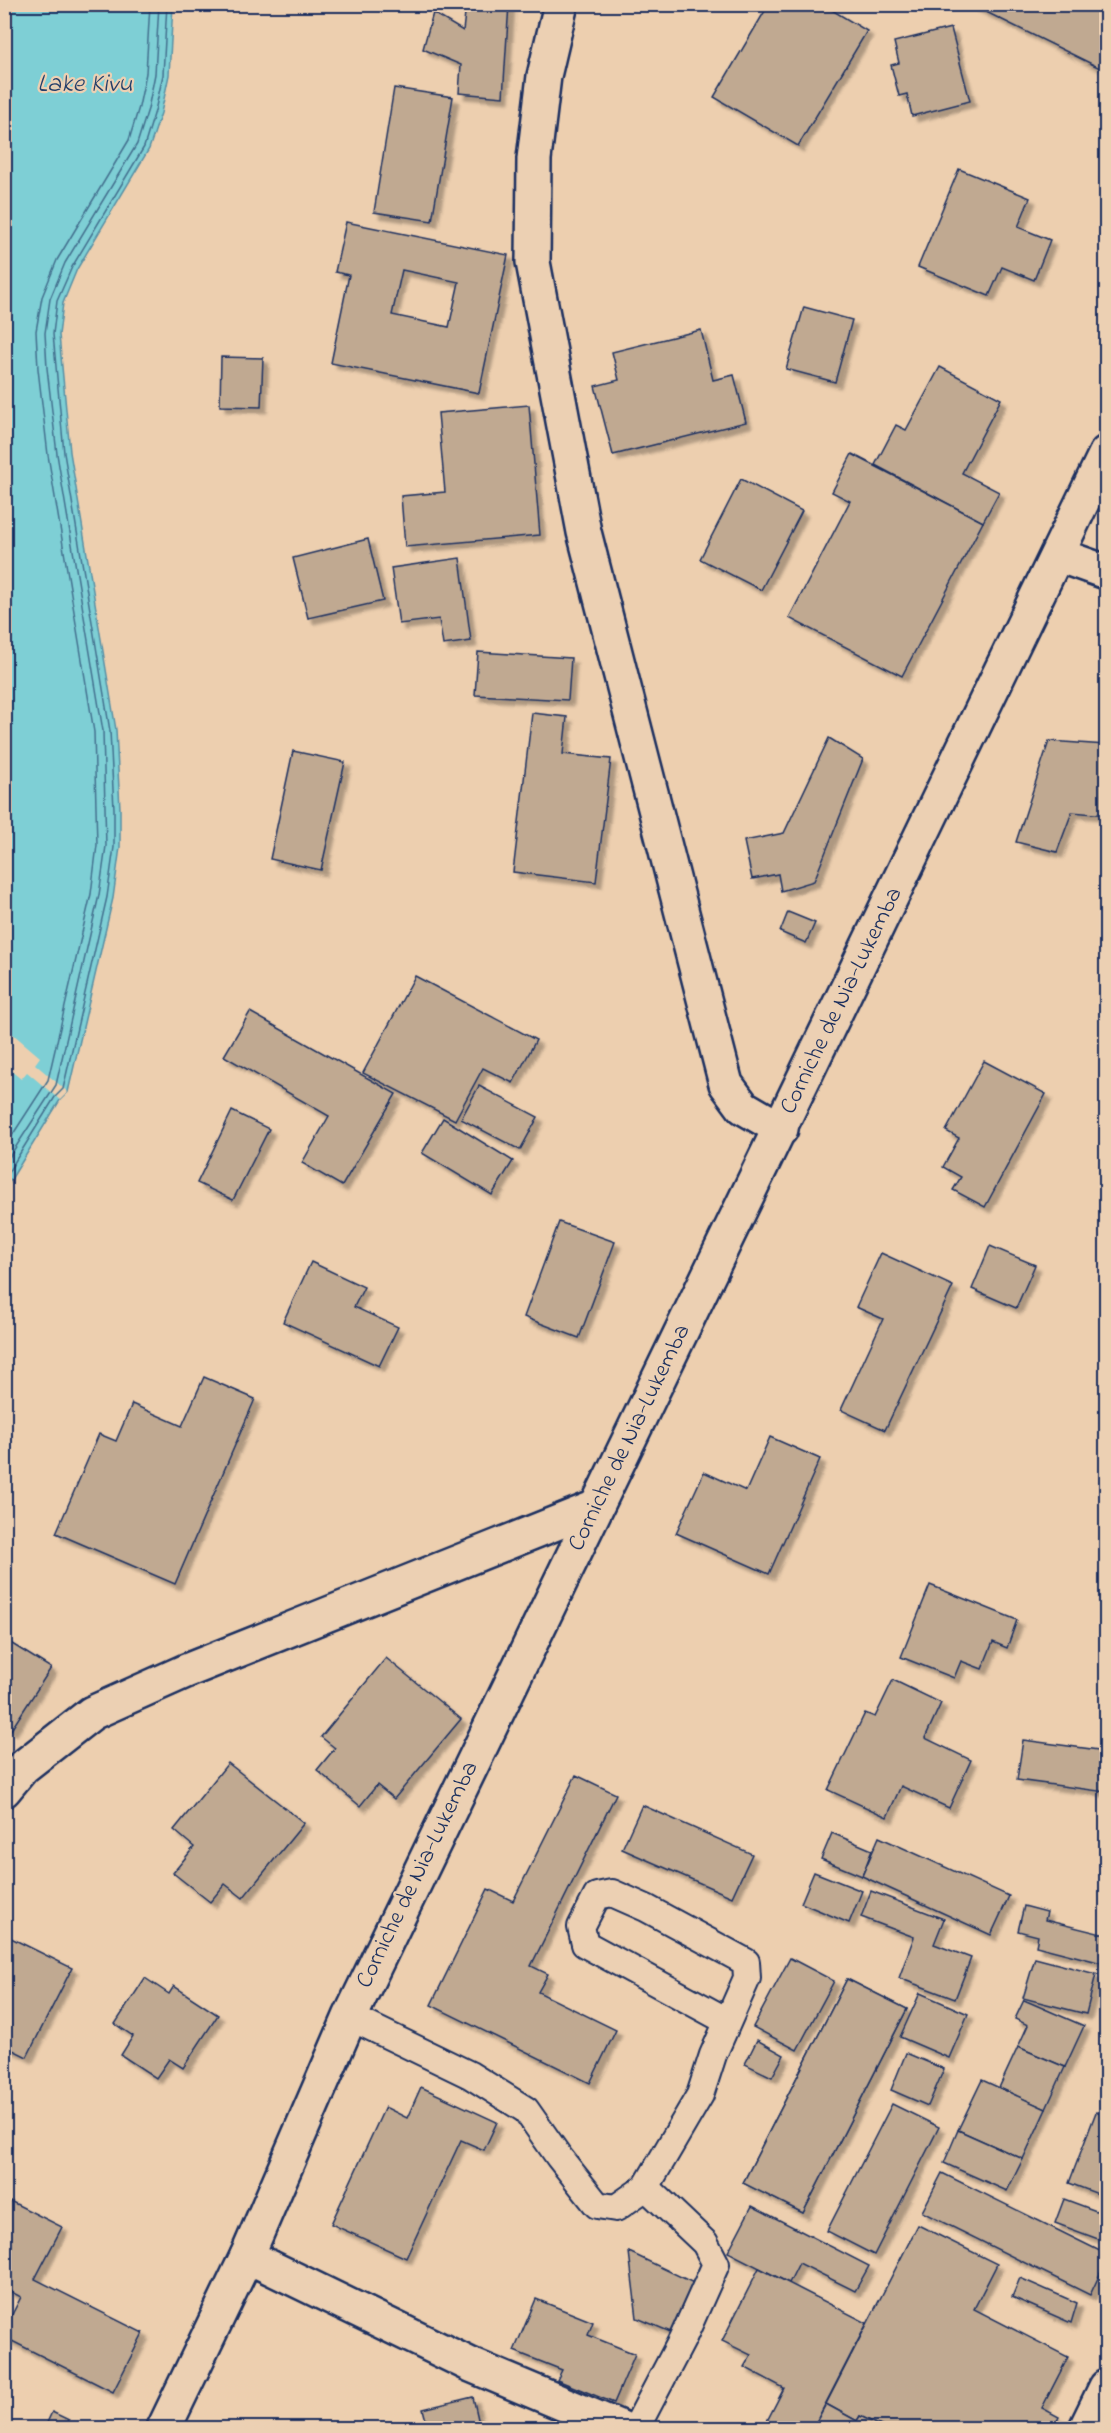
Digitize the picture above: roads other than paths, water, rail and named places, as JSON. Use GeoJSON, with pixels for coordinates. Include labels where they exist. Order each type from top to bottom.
{"type":"FeatureCollection","features":[{"type":"Feature","properties":{"kind":"street"},"geometry":{"type":"LineString","coordinates":[[561,4],[544,76],[534,159],[533,262],[584,532],[726,1084],[743,1107],[781,1129]]}},
{"type":"Feature","properties":{"kind":"street","name":"Corniche de Nia-Lukemba"},"geometry":{"type":"LineString","coordinates":[[164,2428],[247,2256],[350,2017],[1107,453]]}},
{"type":"Feature","properties":{"kind":"street"},"geometry":{"type":"LineString","coordinates":[[1058,555],[1107,572]]}},
{"type":"Feature","properties":{"kind":"street"},"geometry":{"type":"LineString","coordinates":[[4,1790],[23,1767],[92,1713],[186,1671],[596,1507]]}},
{"type":"Feature","properties":{"kind":"street"},"geometry":{"type":"LineString","coordinates":[[247,2256],[471,2365],[621,2428]]}},
{"type":"Feature","properties":{"kind":"street"},"geometry":{"type":"LineString","coordinates":[[1086,2428],[1107,2387]]}},
{"type":"Feature","properties":{"kind":"lane"},"geometry":{"type":"LineString","coordinates":[[350,2017],[470,2074],[526,2110],[597,2205],[616,2208],[646,2187],[700,2095],[727,2021],[747,1978],[746,1962],[646,1908],[612,1893],[597,1896],[581,1927],[585,1944],[727,2021]]}},
{"type":"Feature","properties":{"kind":"lane"},"geometry":{"type":"LineString","coordinates":[[636,2428],[682,2340],[716,2264],[705,2243],[646,2187]]}},
{"type":"Feature","properties":{"kind":"water","name":"Lake Kivu"},"geometry":{"type":"Polygon","coordinates":[[[5,5],[173,5],[169,75],[161,113],[149,149],[77,269],[63,303],[59,335],[70,452],[116,730],[120,847],[113,898],[68,1092],[60,1100],[5,1189],[5,5]]]}}]}
